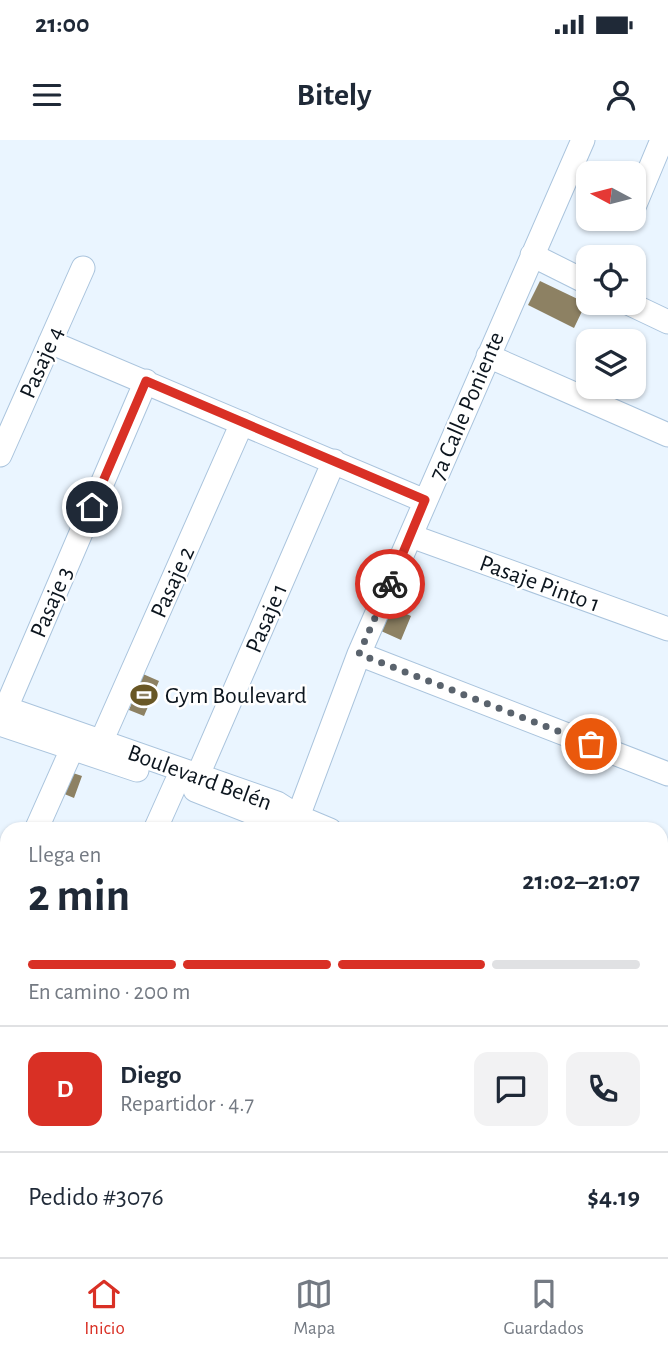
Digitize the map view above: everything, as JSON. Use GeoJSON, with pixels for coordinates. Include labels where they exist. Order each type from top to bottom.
{"type":"FeatureCollection","features":[{"type":"Feature","properties":{"kind":"street","name":"7a Calle Poniente"},"geometry":{"type":"LineString","coordinates":[[296,822],[359,654],[583,140]]}},
{"type":"Feature","properties":{"kind":"street"},"geometry":{"type":"LineString","coordinates":[[646,178],[662,140]]}},
{"type":"Feature","properties":{"kind":"street"},"geometry":{"type":"LineString","coordinates":[[532,255],[576,278]]}},
{"type":"Feature","properties":{"kind":"street","name":"Pasaje 4"},"geometry":{"type":"LineString","coordinates":[[0,456],[83,268]]}},
{"type":"Feature","properties":{"kind":"street"},"geometry":{"type":"LineString","coordinates":[[646,312],[668,322]]}},
{"type":"Feature","properties":{"kind":"street"},"geometry":{"type":"LineString","coordinates":[[50,342],[425,500]]}},
{"type":"Feature","properties":{"kind":"street"},"geometry":{"type":"LineString","coordinates":[[488,356],[668,435]]}},
{"type":"Feature","properties":{"kind":"street","name":"Pasaje 3"},"geometry":{"type":"LineString","coordinates":[[2,712],[146,381]]}},
{"type":"Feature","properties":{"kind":"street","name":"Pasaje 2"},"geometry":{"type":"LineString","coordinates":[[101,742],[242,423]]}},
{"type":"Feature","properties":{"kind":"street","name":"Pasaje 1"},"geometry":{"type":"LineString","coordinates":[[198,775],[334,461]]}},
{"type":"Feature","properties":{"kind":"street","name":"Pasaje Pinto 1"},"geometry":{"type":"LineString","coordinates":[[411,536],[668,629]]}},
{"type":"Feature","properties":{"kind":"street"},"geometry":{"type":"LineString","coordinates":[[359,654],[668,774]]}},
{"type":"Feature","properties":{"kind":"street","name":"Boulevard Belén"},"geometry":{"type":"LineString","coordinates":[[2,712],[101,742],[277,803],[295,822]]}},
{"type":"Feature","properties":{"kind":"street","name":"Boulevard Belén"},"geometry":{"type":"LineString","coordinates":[[2,712],[72,749],[176,783],[271,820],[288,822]]}},
{"type":"Feature","properties":{"kind":"street"},"geometry":{"type":"LineString","coordinates":[[40,822],[72,749]]}},
{"type":"Feature","properties":{"kind":"street"},"geometry":{"type":"LineString","coordinates":[[159,822],[176,783]]}},
{"type":"Feature","properties":{"kind":"building"},"geometry":{"type":"Polygon","coordinates":[[[540,281],[576,298],[576,315],[580,315],[574,328],[528,305],[540,281]]]}},
{"type":"Feature","properties":{"kind":"building"},"geometry":{"type":"Polygon","coordinates":[[[391,607],[411,616],[401,640],[381,631],[391,607]]]}},
{"type":"Feature","properties":{"kind":"building","name":"Gym Boulevard"},"geometry":{"type":"Polygon","coordinates":[[[143,674],[159,681],[144,716],[129,710],[143,674]]]}},
{"type":"Feature","properties":{"kind":"building"},"geometry":{"type":"Polygon","coordinates":[[[70,772],[82,776],[74,798],[62,793],[70,772]]]}},
{"type":"Feature","properties":{"kind":"way so far"},"geometry":{"type":"LineString","coordinates":[[390,584],[359,654],[591,744]]}},
{"type":"Feature","properties":{"kind":"place","name":"Gym Boulevard"},"geometry":{"type":"Point","coordinates":[144,695]}},
{"type":"Feature","properties":{"kind":"route"},"geometry":{"type":"LineString","coordinates":[[92,507],[146,381],[425,500],[390,584]]}}]}
